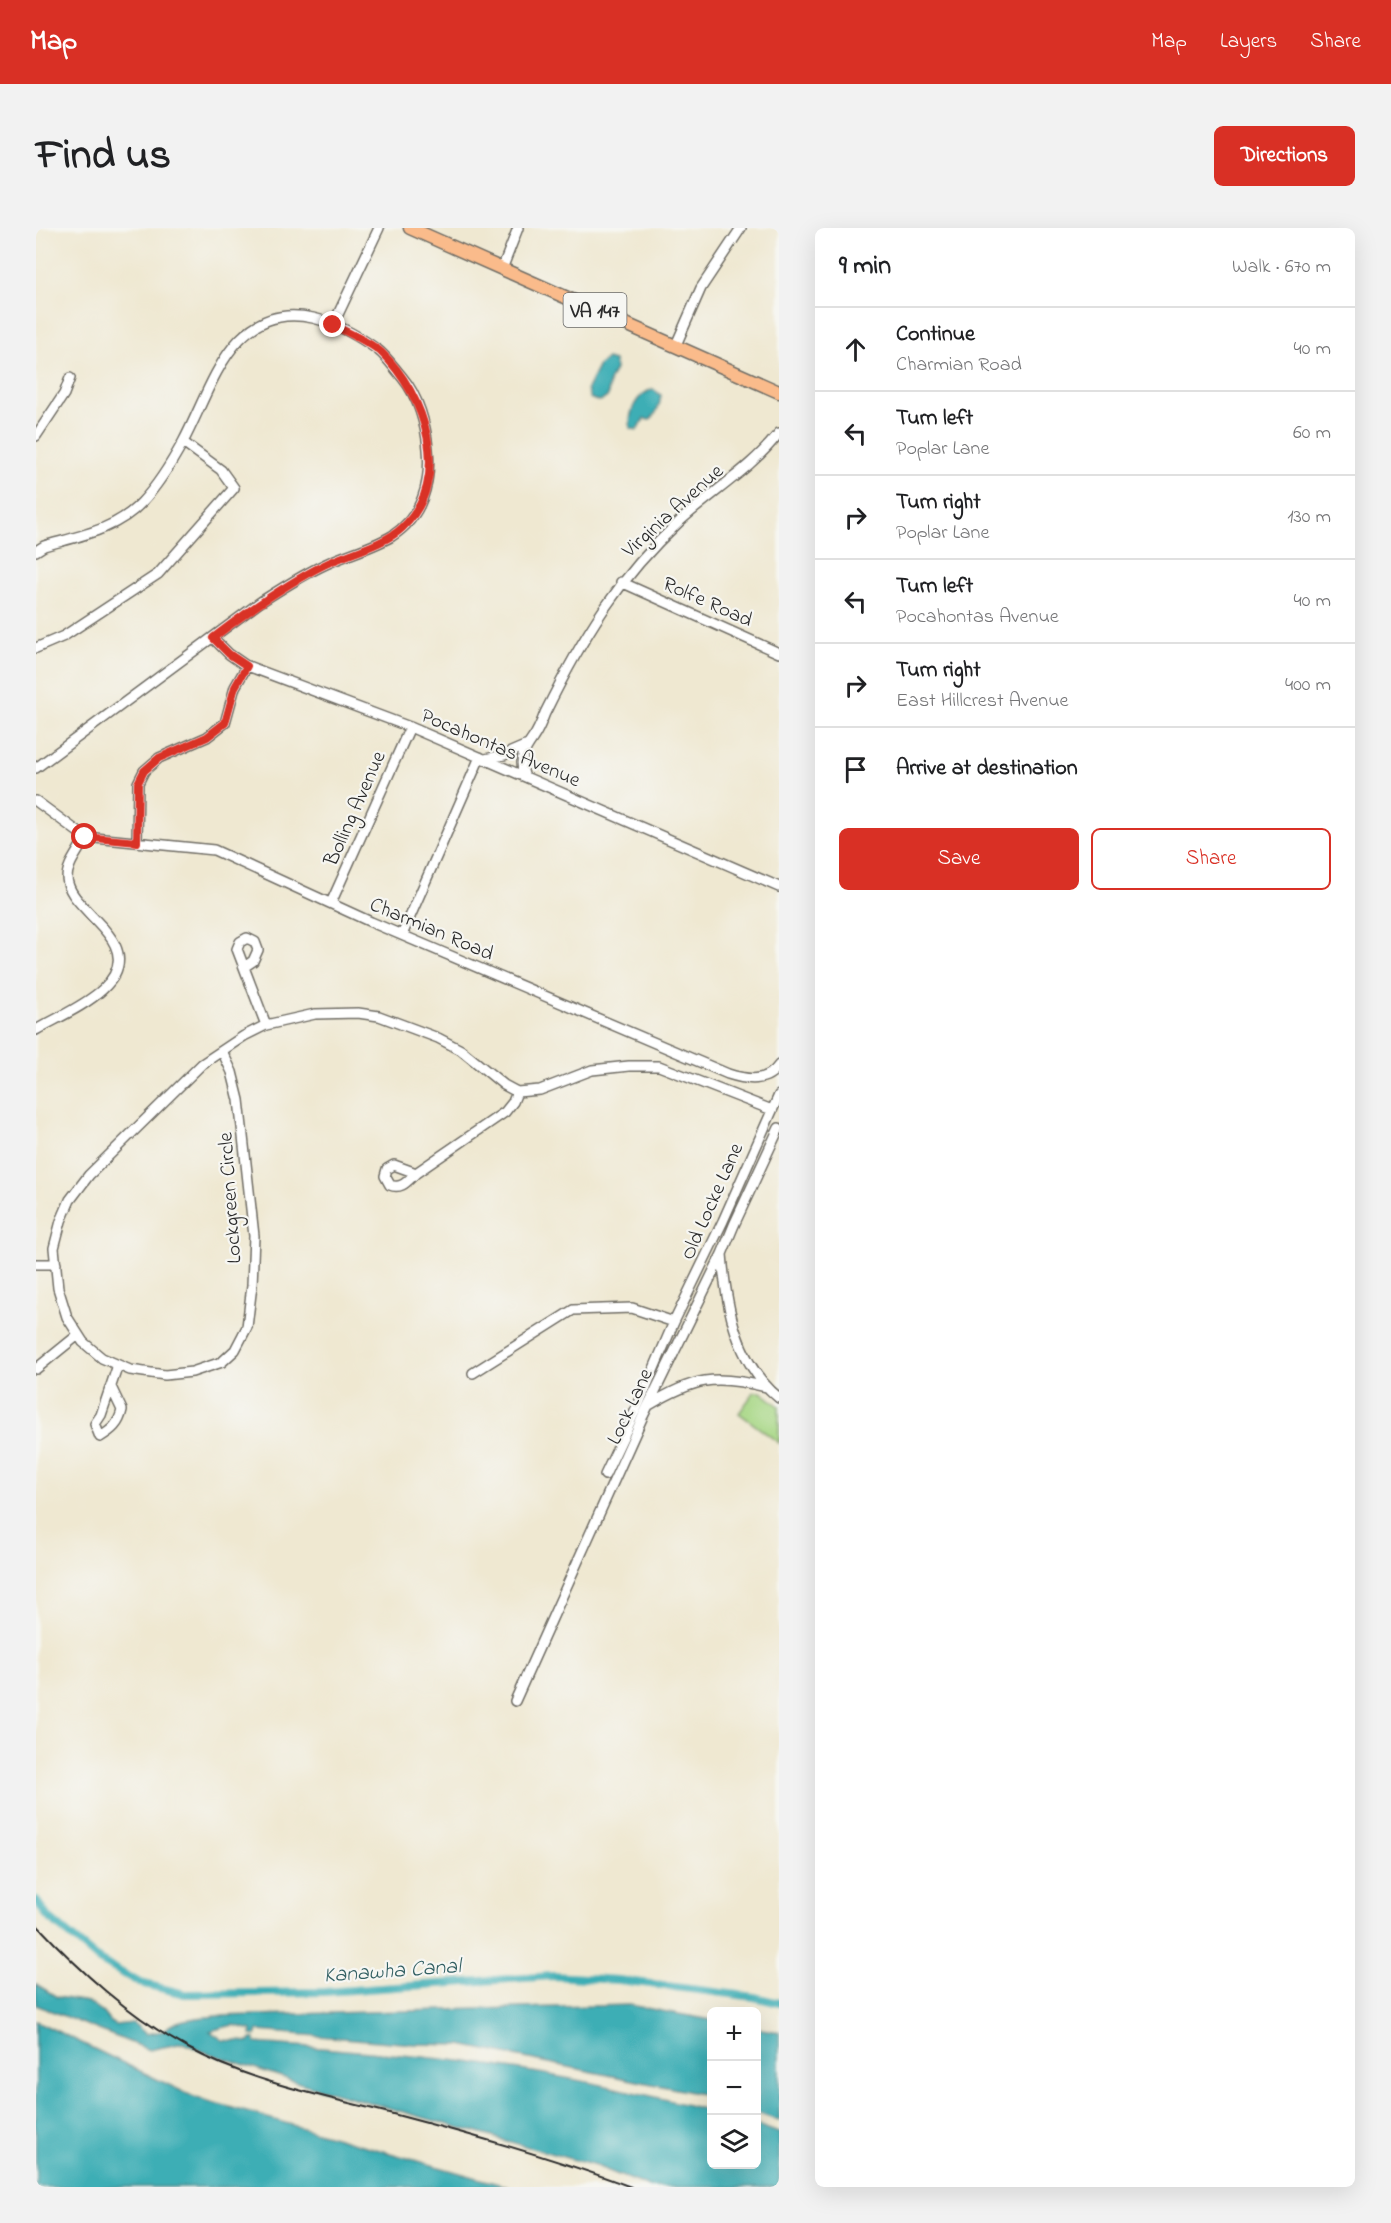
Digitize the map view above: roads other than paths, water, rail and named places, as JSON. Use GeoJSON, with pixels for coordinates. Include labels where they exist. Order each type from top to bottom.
{"type":"FeatureCollection","features":[{"type":"Feature","properties":{"kind":"main road","name":"VA 147"},"geometry":{"type":"LineString","coordinates":[[410,228],[424,231],[502,269],[779,392]]}},
{"type":"Feature","properties":{"kind":"street"},"geometry":{"type":"LineString","coordinates":[[333,325],[379,228]]}},
{"type":"Feature","properties":{"kind":"street"},"geometry":{"type":"LineString","coordinates":[[502,269],[518,228]]}},
{"type":"Feature","properties":{"kind":"street"},"geometry":{"type":"LineString","coordinates":[[676,345],[701,288],[741,228]]}},
{"type":"Feature","properties":{"kind":"street"},"geometry":{"type":"LineString","coordinates":[[36,551],[44,546],[105,529],[122,519],[141,503],[159,481],[183,442],[222,362],[240,337],[251,328],[276,317],[291,315],[316,319],[333,325],[380,351],[406,382],[414,396],[427,436],[430,470],[420,504],[410,520],[390,537],[325,564],[259,603],[36,768]]}},
{"type":"Feature","properties":{"kind":"street"},"geometry":{"type":"LineString","coordinates":[[36,436],[64,394],[70,378]]}},
{"type":"Feature","properties":{"kind":"street","name":"Virginia Avenue"},"geometry":{"type":"LineString","coordinates":[[524,775],[521,758],[586,636],[621,582],[682,519],[751,463],[779,433]]}},
{"type":"Feature","properties":{"kind":"street"},"geometry":{"type":"LineString","coordinates":[[36,648],[64,636],[158,574],[234,488],[221,470],[183,442]]}},
{"type":"Feature","properties":{"kind":"street","name":"Rolfe Road"},"geometry":{"type":"LineString","coordinates":[[621,582],[779,653]]}},
{"type":"Feature","properties":{"kind":"street","name":"Pocahontas Avenue"},"geometry":{"type":"LineString","coordinates":[[213,638],[229,654],[247,666],[410,727],[779,887]]}},
{"type":"Feature","properties":{"kind":"street"},"geometry":{"type":"LineString","coordinates":[[137,842],[138,783],[144,771],[159,758],[207,737],[225,723],[235,687],[247,666]]}},
{"type":"Feature","properties":{"kind":"street","name":"Bolling Avenue"},"geometry":{"type":"LineString","coordinates":[[331,903],[410,727]]}},
{"type":"Feature","properties":{"kind":"street"},"geometry":{"type":"LineString","coordinates":[[402,935],[482,758],[504,755],[528,745]]}},
{"type":"Feature","properties":{"kind":"street"},"geometry":{"type":"LineString","coordinates":[[36,801],[85,837],[68,871],[68,885],[76,898],[112,939],[118,955],[117,971],[112,981],[102,991],[36,1030]]}},
{"type":"Feature","properties":{"kind":"street","name":"Charmian Road"},"geometry":{"type":"LineString","coordinates":[[85,837],[214,850],[402,935],[728,1074],[758,1079],[770,1075],[779,1065]]}},
{"type":"Feature","properties":{"kind":"street"},"geometry":{"type":"LineString","coordinates":[[244,967],[266,1025]]}},
{"type":"Feature","properties":{"kind":"street","name":"Lockgreen Circle"},"geometry":{"type":"LineString","coordinates":[[222,1051],[232,1072],[239,1100],[254,1236],[252,1285],[247,1326],[235,1350],[222,1362],[192,1372],[165,1375],[130,1370],[102,1358],[78,1335],[67,1317],[58,1288],[54,1248],[61,1221],[70,1200],[89,1175],[202,1064],[222,1051],[266,1025],[315,1014],[379,1016],[438,1038],[462,1050],[504,1085],[517,1092]]}},
{"type":"Feature","properties":{"kind":"street"},"geometry":{"type":"LineString","coordinates":[[416,1173],[505,1112],[517,1092],[547,1088],[592,1070],[659,1066],[772,1110]]}},
{"type":"Feature","properties":{"kind":"street","name":"Old Locke Lane"},"geometry":{"type":"LineString","coordinates":[[605,1475],[779,1095]]}},
{"type":"Feature","properties":{"kind":"street","name":"Lock Lane"},"geometry":{"type":"LineString","coordinates":[[515,1701],[649,1405],[722,1254],[779,1128]]}},
{"type":"Feature","properties":{"kind":"street"},"geometry":{"type":"LineString","coordinates":[[723,1221],[734,1225]]}},
{"type":"Feature","properties":{"kind":"street"},"geometry":{"type":"LineString","coordinates":[[722,1254],[726,1298],[735,1332],[766,1387],[779,1398]]}},
{"type":"Feature","properties":{"kind":"street"},"geometry":{"type":"LineString","coordinates":[[36,1264],[56,1264]]}},
{"type":"Feature","properties":{"kind":"street"},"geometry":{"type":"LineString","coordinates":[[473,1373],[573,1310],[632,1308],[674,1322]]}},
{"type":"Feature","properties":{"kind":"street"},"geometry":{"type":"LineString","coordinates":[[36,1369],[78,1335]]}},
{"type":"Feature","properties":{"kind":"street"},"geometry":{"type":"LineString","coordinates":[[111,1387],[122,1410],[120,1419],[112,1430],[100,1437],[95,1424],[101,1415],[118,1365]]}},
{"type":"Feature","properties":{"kind":"street"},"geometry":{"type":"LineString","coordinates":[[649,1405],[677,1388],[700,1381],[726,1379],[766,1387]]}},
{"type":"Feature","properties":{"kind":"water"},"geometry":{"type":"Polygon","coordinates":[[[607,359],[614,361],[615,369],[609,382],[608,396],[600,401],[595,400],[590,398],[587,389],[599,365],[607,359]]]}},
{"type":"Feature","properties":{"kind":"water"},"geometry":{"type":"Polygon","coordinates":[[[653,389],[661,395],[655,415],[650,420],[644,419],[637,430],[630,428],[635,404],[642,395],[653,389]]]}},
{"type":"Feature","properties":{"kind":"water"},"geometry":{"type":"Polygon","coordinates":[[[36,1984],[57,1997],[88,2002],[115,2025],[133,2023],[146,2034],[164,2031],[180,2021],[216,2016],[629,2005],[707,2019],[707,2095],[461,2045],[414,2044],[258,2031],[256,2036],[251,2035],[252,2030],[233,2025],[210,2031],[223,2040],[250,2042],[251,2039],[255,2039],[255,2043],[460,2061],[524,2070],[618,2088],[707,2110],[707,2169],[761,2169],[761,2126],[779,2133],[779,2187],[649,2187],[596,2166],[300,2083],[183,2043],[149,2050],[36,2005],[36,1984]]]}},
{"type":"Feature","properties":{"kind":"water"},"geometry":{"type":"Polygon","coordinates":[[[36,2021],[194,2097],[509,2187],[36,2187],[36,2021]]]}},
{"type":"Feature","properties":{"kind":"water"},"geometry":{"type":"Polygon","coordinates":[[[761,2029],[779,2032],[779,2121],[761,2114],[761,2029]]]}},
{"type":"Feature","properties":{"kind":"waterway","name":"Kanawha Canal"},"geometry":{"type":"LineString","coordinates":[[36,1900],[48,1917],[99,1960],[140,1983],[185,1994],[324,1992],[552,1976],[619,1980],[754,1997],[779,2003]]}},
{"type":"Feature","properties":{"kind":"railway"},"geometry":{"type":"LineString","coordinates":[[36,1924],[88,1976],[125,2007],[186,2047],[210,2059],[287,2087],[483,2139],[573,2166],[631,2187]]}}]}
